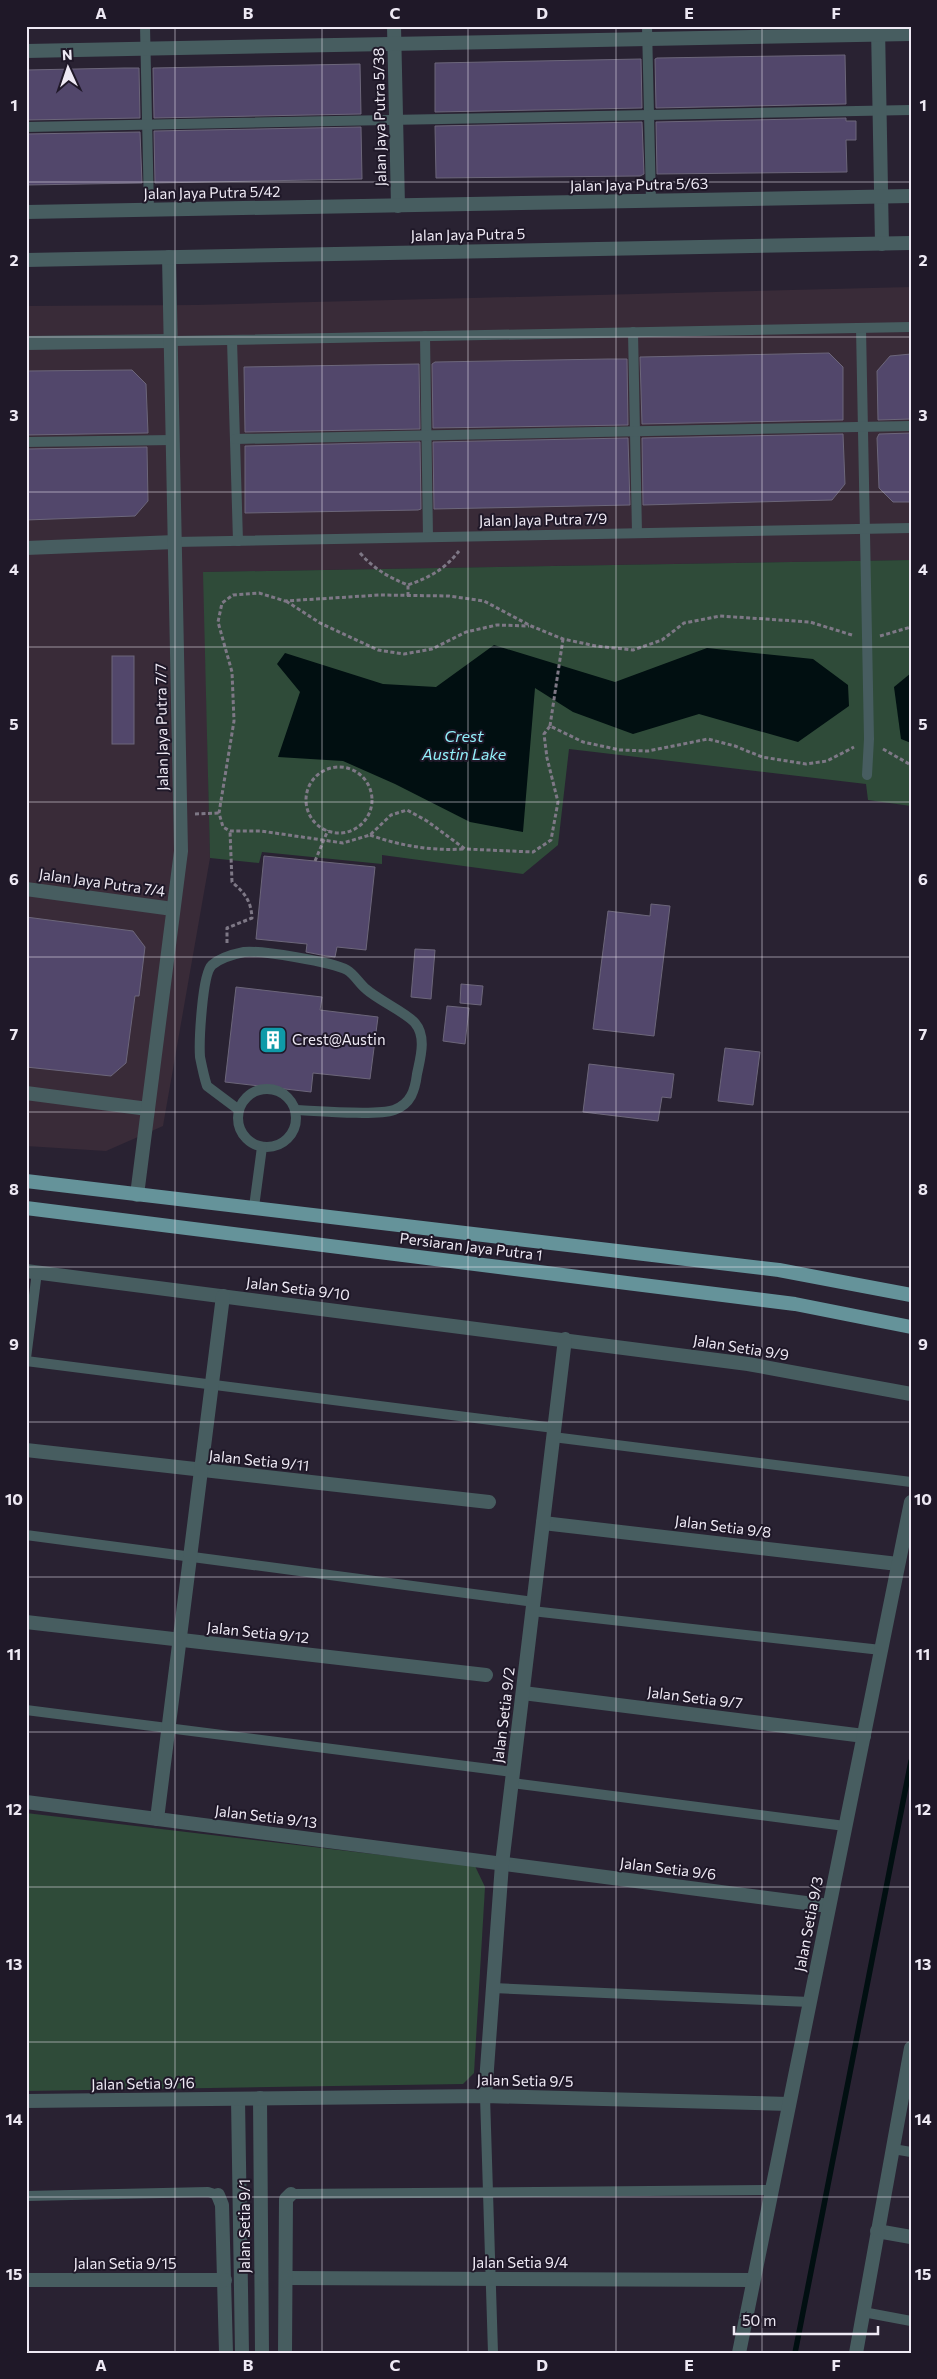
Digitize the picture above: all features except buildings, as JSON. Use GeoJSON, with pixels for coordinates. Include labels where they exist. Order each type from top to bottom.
{"type":"FeatureCollection","features":[{"type":"Feature","properties":{"kind":"main road","name":"Persiaran Jaya Putra 1"},"geometry":{"type":"LineString","coordinates":[[26,1181],[779,1270],[911,1295]]}},
{"type":"Feature","properties":{"kind":"main road","name":"Persiaran Jaya Putra 1"},"geometry":{"type":"LineString","coordinates":[[26,1208],[795,1304],[911,1327]]}},
{"type":"Feature","properties":{"kind":"street","name":"Jalan Jaya Putra 5/38"},"geometry":{"type":"LineString","coordinates":[[394,26],[398,206]]}},
{"type":"Feature","properties":{"kind":"street"},"geometry":{"type":"LineString","coordinates":[[26,51],[395,44],[647,33],[878,30],[911,34]]}},
{"type":"Feature","properties":{"kind":"street"},"geometry":{"type":"LineString","coordinates":[[878,30],[882,244]]}},
{"type":"Feature","properties":{"kind":"street","name":"Jalan Jaya Putra 5/63"},"geometry":{"type":"LineString","coordinates":[[398,206],[911,196]]}},
{"type":"Feature","properties":{"kind":"street","name":"Jalan Jaya Putra 5/42"},"geometry":{"type":"LineString","coordinates":[[26,212],[398,206]]}},
{"type":"Feature","properties":{"kind":"street","name":"Jalan Jaya Putra 5"},"geometry":{"type":"LineString","coordinates":[[26,260],[911,243]]}},
{"type":"Feature","properties":{"kind":"street","name":"Jalan Jaya Putra 7/7"},"geometry":{"type":"LineString","coordinates":[[137,1195],[181,851],[169,257]]}},
{"type":"Feature","properties":{"kind":"street"},"geometry":{"type":"LineString","coordinates":[[26,343],[172,341]]}},
{"type":"Feature","properties":{"kind":"street"},"geometry":{"type":"LineString","coordinates":[[26,548],[175,542]]}},
{"type":"Feature","properties":{"kind":"street","name":"Jalan Jaya Putra 7/4"},"geometry":{"type":"LineString","coordinates":[[26,889],[174,909]]}},
{"type":"Feature","properties":{"kind":"street"},"geometry":{"type":"LineString","coordinates":[[26,1093],[148,1109]]}},
{"type":"Feature","properties":{"kind":"street","name":"Jalan Setia 9/10"},"geometry":{"type":"LineString","coordinates":[[31,1271],[565,1339]]}},
{"type":"Feature","properties":{"kind":"street"},"geometry":{"type":"LineString","coordinates":[[157,1819],[223,1296]]}},
{"type":"Feature","properties":{"kind":"street","name":"Jalan Setia 9/9"},"geometry":{"type":"LineString","coordinates":[[565,1339],[748,1364],[911,1394]]}},
{"type":"Feature","properties":{"kind":"street","name":"Jalan Setia 9/2"},"geometry":{"type":"LineString","coordinates":[[485,2096],[502,1864],[565,1339]]}},
{"type":"Feature","properties":{"kind":"street","name":"Jalan Setia 9/11"},"geometry":{"type":"LineString","coordinates":[[26,1450],[489,1502]]}},
{"type":"Feature","properties":{"kind":"street","name":"Jalan Setia 9/3"},"geometry":{"type":"LineString","coordinates":[[739,2353],[911,1502]]}},
{"type":"Feature","properties":{"kind":"street","name":"Jalan Setia 9/8"},"geometry":{"type":"LineString","coordinates":[[543,1523],[898,1564]]}},
{"type":"Feature","properties":{"kind":"street","name":"Jalan Setia 9/12"},"geometry":{"type":"LineString","coordinates":[[26,1622],[486,1675]]}},
{"type":"Feature","properties":{"kind":"street","name":"Jalan Setia 9/7"},"geometry":{"type":"LineString","coordinates":[[523,1693],[864,1736]]}},
{"type":"Feature","properties":{"kind":"street","name":"Jalan Setia 9/13"},"geometry":{"type":"LineString","coordinates":[[26,1802],[502,1864]]}},
{"type":"Feature","properties":{"kind":"street","name":"Jalan Setia 9/6"},"geometry":{"type":"LineString","coordinates":[[502,1864],[829,1906]]}},
{"type":"Feature","properties":{"kind":"street"},"geometry":{"type":"LineString","coordinates":[[856,2353],[892,2148],[909,2069],[911,2048]]}},
{"type":"Feature","properties":{"kind":"street","name":"Jalan Setia 9/5"},"geometry":{"type":"LineString","coordinates":[[260,2098],[485,2096],[789,2104]]}},
{"type":"Feature","properties":{"kind":"street","name":"Jalan Setia 9/16"},"geometry":{"type":"LineString","coordinates":[[26,2101],[260,2098]]}},
{"type":"Feature","properties":{"kind":"street","name":"Jalan Setia 9/1"},"geometry":{"type":"LineString","coordinates":[[260,2098],[262,2353]]}},
{"type":"Feature","properties":{"kind":"street","name":"Jalan Setia 9/1"},"geometry":{"type":"LineString","coordinates":[[238,2099],[242,2353]]}},
{"type":"Feature","properties":{"kind":"street"},"geometry":{"type":"LineString","coordinates":[[286,2353],[286,2199],[291,2194]]}},
{"type":"Feature","properties":{"kind":"street"},"geometry":{"type":"LineString","coordinates":[[218,2195],[222,2205],[226,2353]]}},
{"type":"Feature","properties":{"kind":"street"},"geometry":{"type":"LineString","coordinates":[[877,2231],[911,2236]]}},
{"type":"Feature","properties":{"kind":"street","name":"Jalan Setia 9/4"},"geometry":{"type":"LineString","coordinates":[[286,2278],[753,2280]]}},
{"type":"Feature","properties":{"kind":"street","name":"Jalan Setia 9/15"},"geometry":{"type":"LineString","coordinates":[[26,2280],[224,2280]]}},
{"type":"Feature","properties":{"kind":"lane"},"geometry":{"type":"LineString","coordinates":[[145,26],[149,210]]}},
{"type":"Feature","properties":{"kind":"lane"},"geometry":{"type":"LineString","coordinates":[[647,33],[650,201]]}},
{"type":"Feature","properties":{"kind":"lane"},"geometry":{"type":"LineString","coordinates":[[26,127],[911,110]]}},
{"type":"Feature","properties":{"kind":"lane"},"geometry":{"type":"LineString","coordinates":[[172,341],[911,327]]}},
{"type":"Feature","properties":{"kind":"lane"},"geometry":{"type":"LineString","coordinates":[[861,328],[869,739],[868,775]]}},
{"type":"Feature","properties":{"kind":"lane"},"geometry":{"type":"LineString","coordinates":[[633,332],[637,533]]}},
{"type":"Feature","properties":{"kind":"lane"},"geometry":{"type":"LineString","coordinates":[[425,336],[428,537]]}},
{"type":"Feature","properties":{"kind":"lane"},"geometry":{"type":"LineString","coordinates":[[232,340],[238,541]]}},
{"type":"Feature","properties":{"kind":"lane"},"geometry":{"type":"LineString","coordinates":[[235,439],[911,426]]}},
{"type":"Feature","properties":{"kind":"lane"},"geometry":{"type":"LineString","coordinates":[[26,442],[173,440]]}},
{"type":"Feature","properties":{"kind":"lane","name":"Jalan Jaya Putra 7/9"},"geometry":{"type":"LineString","coordinates":[[175,542],[911,528]]}},
{"type":"Feature","properties":{"kind":"lane"},"geometry":{"type":"LineString","coordinates":[[239,1110],[207,1086],[200,1057],[205,978],[211,965],[226,957],[245,952],[328,962],[349,971],[376,997],[415,1023],[421,1035],[422,1048],[414,1092],[407,1102],[394,1110],[376,1112],[296,1110]]}},
{"type":"Feature","properties":{"kind":"lane"},"geometry":{"type":"LineString","coordinates":[[258,1090],[277,1090],[285,1095],[296,1110],[294,1130],[289,1138],[272,1147],[252,1144],[240,1129],[239,1110],[250,1094],[258,1090]]}},
{"type":"Feature","properties":{"kind":"lane"},"geometry":{"type":"LineString","coordinates":[[254,1207],[262,1147]]}},
{"type":"Feature","properties":{"kind":"lane"},"geometry":{"type":"LineString","coordinates":[[31,1271],[26,1360],[911,1482]]}},
{"type":"Feature","properties":{"kind":"lane"},"geometry":{"type":"LineString","coordinates":[[26,1535],[533,1607],[881,1650]]}},
{"type":"Feature","properties":{"kind":"lane"},"geometry":{"type":"LineString","coordinates":[[26,1710],[168,1728],[845,1826]]}},
{"type":"Feature","properties":{"kind":"lane"},"geometry":{"type":"LineString","coordinates":[[493,1988],[810,2002]]}},
{"type":"Feature","properties":{"kind":"lane"},"geometry":{"type":"LineString","coordinates":[[485,2096],[493,2353]]}},
{"type":"Feature","properties":{"kind":"lane"},"geometry":{"type":"LineString","coordinates":[[892,2148],[911,2152]]}},
{"type":"Feature","properties":{"kind":"lane"},"geometry":{"type":"LineString","coordinates":[[291,2194],[772,2190]]}},
{"type":"Feature","properties":{"kind":"lane"},"geometry":{"type":"LineString","coordinates":[[26,2196],[208,2192],[218,2195]]}},
{"type":"Feature","properties":{"kind":"lane"},"geometry":{"type":"LineString","coordinates":[[863,2312],[911,2321]]}},
{"type":"Feature","properties":{"kind":"path"},"geometry":{"type":"LineString","coordinates":[[349,539],[371,566],[387,577],[408,585],[431,577],[448,566],[470,536]]}},
{"type":"Feature","properties":{"kind":"path"},"geometry":{"type":"LineString","coordinates":[[408,585],[408,596]]}},
{"type":"Feature","properties":{"kind":"path"},"geometry":{"type":"LineString","coordinates":[[465,849],[427,821],[407,810],[391,815],[370,835],[343,843],[324,842],[261,831],[230,831],[223,827],[219,813],[234,721],[232,672],[218,622],[222,603],[233,595],[259,594],[285,601],[320,623],[378,650],[404,654],[432,649],[466,632],[497,626],[531,626]]}},
{"type":"Feature","properties":{"kind":"path"},"geometry":{"type":"LineString","coordinates":[[285,601],[429,594],[484,601],[531,626],[563,639],[596,646],[634,650],[662,640],[684,623],[720,616],[810,622],[867,640],[911,627]]}},
{"type":"Feature","properties":{"kind":"path"},"geometry":{"type":"LineString","coordinates":[[370,835],[409,847],[444,850],[532,852],[551,840],[558,802],[547,758],[544,734],[550,726],[563,639]]}},
{"type":"Feature","properties":{"kind":"path"},"geometry":{"type":"LineString","coordinates":[[550,726],[583,742],[620,750],[648,751],[708,739],[735,746],[762,757],[806,764],[828,761],[869,739],[911,765]]}},
{"type":"Feature","properties":{"kind":"path"},"geometry":{"type":"LineString","coordinates":[[347,768],[363,777],[368,784],[372,802],[370,812],[358,826],[350,830],[341,832],[328,830],[315,822],[310,815],[306,797],[308,788],[313,780],[328,769],[347,768]]}},
{"type":"Feature","properties":{"kind":"path"},"geometry":{"type":"LineString","coordinates":[[180,814],[219,813]]}},
{"type":"Feature","properties":{"kind":"path"},"geometry":{"type":"LineString","coordinates":[[315,861],[328,830]]}},
{"type":"Feature","properties":{"kind":"path"},"geometry":{"type":"LineString","coordinates":[[226,957],[227,928],[252,918],[251,904],[242,891],[232,882],[230,831]]}},
{"type":"Feature","properties":{"kind":"shaded area"},"geometry":{"type":"Polygon","coordinates":[[[911,287],[911,560],[204,572],[210,858],[163,1126],[106,1151],[26,1146],[26,306],[196,305],[911,287]]]}},
{"type":"Feature","properties":{"kind":"green space"},"geometry":{"type":"Polygon","coordinates":[[[911,560],[911,806],[868,800],[866,784],[569,749],[558,845],[523,874],[382,855],[382,864],[262,852],[259,863],[210,858],[203,572],[911,560]]]}},
{"type":"Feature","properties":{"kind":"green space"},"geometry":{"type":"Polygon","coordinates":[[[26,1813],[475,1866],[485,1887],[474,2073],[463,2084],[26,2091],[26,1813]]]}},
{"type":"Feature","properties":{"kind":"water","name":"Crest Austin Lake"},"geometry":{"type":"Polygon","coordinates":[[[494,645],[615,682],[707,648],[813,659],[848,685],[849,706],[798,742],[699,714],[633,734],[573,712],[535,688],[523,832],[470,822],[395,784],[343,761],[278,757],[300,692],[277,664],[285,653],[383,684],[436,687],[494,645]]]}},
{"type":"Feature","properties":{"kind":"water"},"geometry":{"type":"Polygon","coordinates":[[[911,673],[911,743],[901,739],[894,687],[911,673]]]}},
{"type":"Feature","properties":{"kind":"waterway"},"geometry":{"type":"LineString","coordinates":[[795,2353],[911,1761]]}},
{"type":"Feature","properties":{"kind":"place","name":"Crest@Austin"},"geometry":{"type":"Point","coordinates":[273,1040]}}]}
